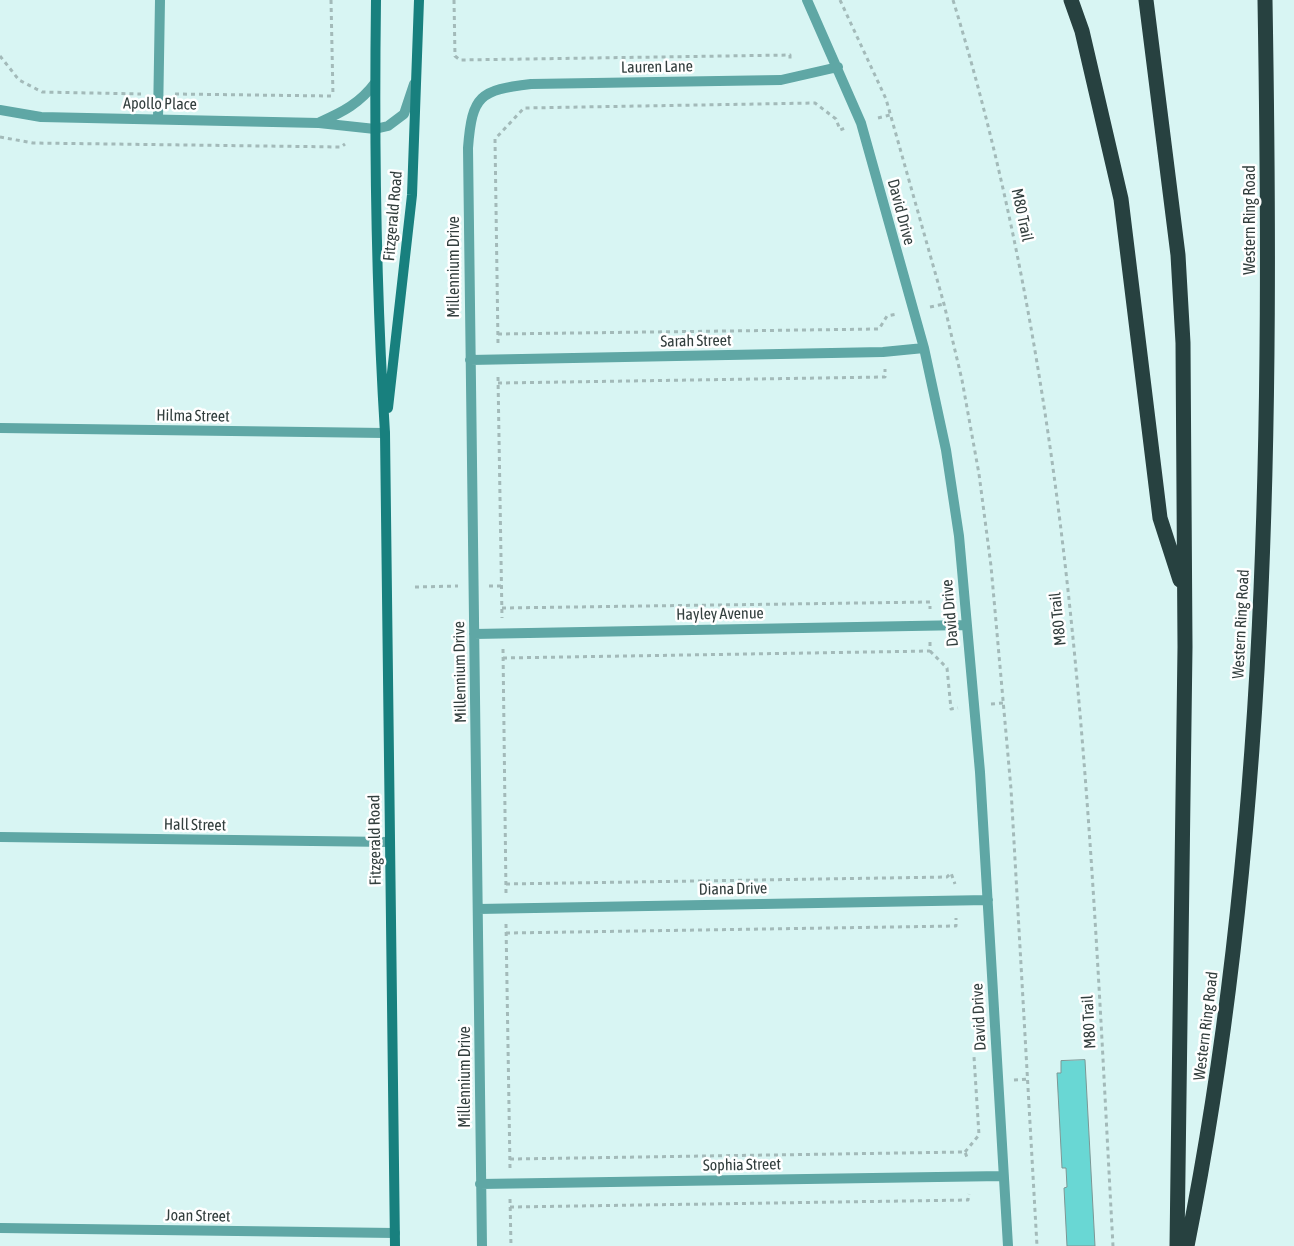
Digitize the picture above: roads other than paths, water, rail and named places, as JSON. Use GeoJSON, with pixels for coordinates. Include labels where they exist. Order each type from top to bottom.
{"type":"FeatureCollection","features":[{"type":"Feature","properties":{"kind":"highway"},"geometry":{"type":"LineString","coordinates":[[1071,0],[1082,32],[1121,199],[1160,518],[1184,593]]}},
{"type":"Feature","properties":{"kind":"highway"},"geometry":{"type":"LineString","coordinates":[[1146,0],[1178,265],[1183,342],[1182,1001],[1177,1246]]}},
{"type":"Feature","properties":{"kind":"highway","name":"Western Ring Road"},"geometry":{"type":"LineString","coordinates":[[1187,1246],[1206,1155],[1225,1021],[1245,832],[1258,640],[1264,493],[1269,217],[1265,0]]}},
{"type":"Feature","properties":{"kind":"street"},"geometry":{"type":"LineString","coordinates":[[158,120],[160,0]]}},
{"type":"Feature","properties":{"kind":"street","name":"Fitzgerald Road"},"geometry":{"type":"LineString","coordinates":[[376,0],[375,129],[380,350],[385,434],[396,1246]]}},
{"type":"Feature","properties":{"kind":"street","name":"Fitzgerald Road"},"geometry":{"type":"LineString","coordinates":[[385,434],[412,195],[420,0]]}},
{"type":"Feature","properties":{"kind":"street","name":"David Drive"},"geometry":{"type":"LineString","coordinates":[[807,0],[861,123],[924,348],[946,450],[959,536],[980,772],[1008,1246]]}},
{"type":"Feature","properties":{"kind":"street","name":"Lauren Lane"},"geometry":{"type":"LineString","coordinates":[[479,100],[490,91],[532,84],[790,78],[838,67]]}},
{"type":"Feature","properties":{"kind":"street"},"geometry":{"type":"LineString","coordinates":[[375,129],[388,126],[404,114],[417,72]]}},
{"type":"Feature","properties":{"kind":"street"},"geometry":{"type":"LineString","coordinates":[[320,123],[344,112],[363,98],[375,83]]}},
{"type":"Feature","properties":{"kind":"street","name":"Millennium Drive"},"geometry":{"type":"LineString","coordinates":[[479,100],[470,118],[468,148],[482,1246]]}},
{"type":"Feature","properties":{"kind":"street","name":"Apollo Place"},"geometry":{"type":"LineString","coordinates":[[0,110],[41,117],[320,123],[375,129]]}},
{"type":"Feature","properties":{"kind":"street","name":"Sarah Street"},"geometry":{"type":"LineString","coordinates":[[470,360],[883,352],[924,348]]}},
{"type":"Feature","properties":{"kind":"street","name":"Hilma Street"},"geometry":{"type":"LineString","coordinates":[[0,428],[385,434]]}},
{"type":"Feature","properties":{"kind":"street","name":"Hayley Avenue"},"geometry":{"type":"LineString","coordinates":[[474,634],[966,625]]}},
{"type":"Feature","properties":{"kind":"street","name":"Hall Street"},"geometry":{"type":"LineString","coordinates":[[0,837],[390,842]]}},
{"type":"Feature","properties":{"kind":"street","name":"Diana Drive"},"geometry":{"type":"LineString","coordinates":[[478,909],[988,900]]}},
{"type":"Feature","properties":{"kind":"street","name":"Sophia Street"},"geometry":{"type":"LineString","coordinates":[[480,1184],[1003,1176]]}},
{"type":"Feature","properties":{"kind":"street","name":"Joan Street"},"geometry":{"type":"LineString","coordinates":[[0,1228],[395,1233]]}}]}
